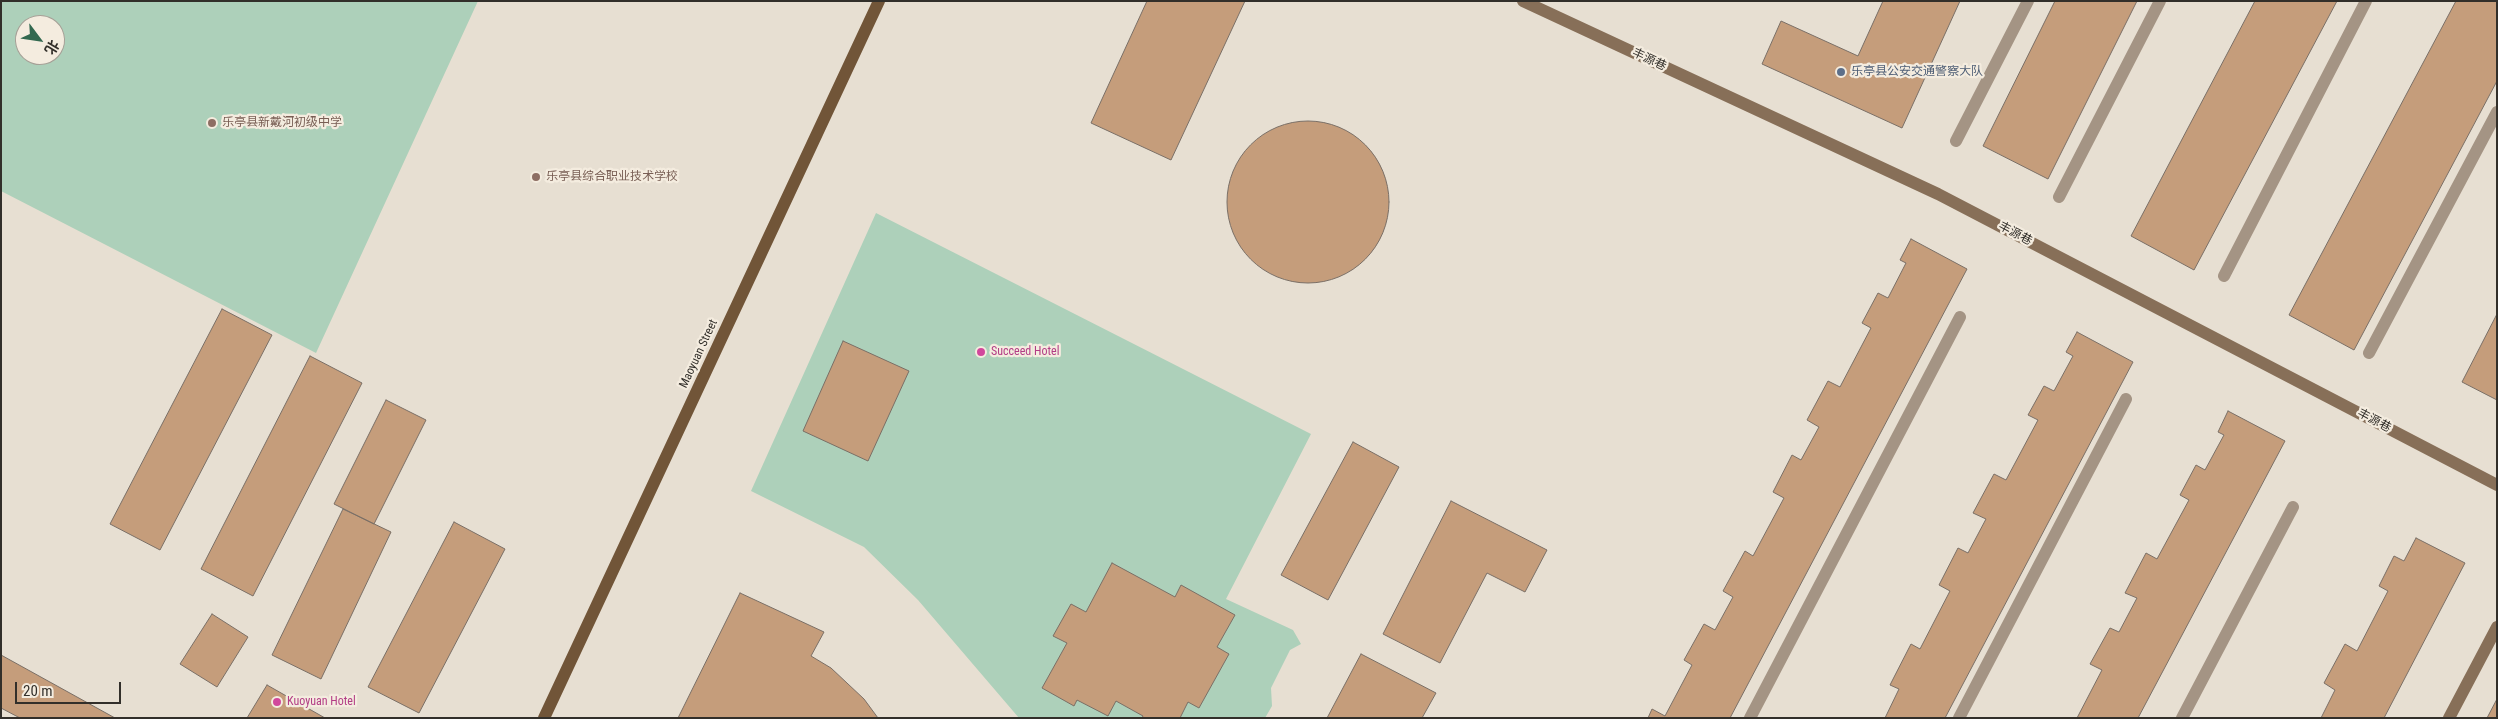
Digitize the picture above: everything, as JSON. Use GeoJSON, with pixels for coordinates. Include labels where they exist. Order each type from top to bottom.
{"type":"FeatureCollection","features":[{"type":"Feature","properties":{"kind":"main road","name":"Maoyuan Street"},"geometry":{"type":"LineString","coordinates":[[544,718],[879,1]]}},
{"type":"Feature","properties":{"kind":"street","name":"丰源巷"},"geometry":{"type":"LineString","coordinates":[[1523,1],[1938,194],[2497,485]]}},
{"type":"Feature","properties":{"kind":"street"},"geometry":{"type":"LineString","coordinates":[[1956,140],[2028,1]]}},
{"type":"Feature","properties":{"kind":"street"},"geometry":{"type":"LineString","coordinates":[[2059,197],[2160,1]]}},
{"type":"Feature","properties":{"kind":"street"},"geometry":{"type":"LineString","coordinates":[[2224,276],[2366,1]]}},
{"type":"Feature","properties":{"kind":"street"},"geometry":{"type":"LineString","coordinates":[[2369,353],[2497,112]]}},
{"type":"Feature","properties":{"kind":"street"},"geometry":{"type":"LineString","coordinates":[[1750,718],[1960,317]]}},
{"type":"Feature","properties":{"kind":"street"},"geometry":{"type":"LineString","coordinates":[[1959,718],[2126,400]]}},
{"type":"Feature","properties":{"kind":"street"},"geometry":{"type":"LineString","coordinates":[[2182,718],[2293,507]]}},
{"type":"Feature","properties":{"kind":"street"},"geometry":{"type":"LineString","coordinates":[[2449,718],[2497,627]]}},
{"type":"Feature","properties":{"kind":"green space","name":"乐亭县新戴河初级中学"},"geometry":{"type":"Polygon","coordinates":[[[1,1],[478,1],[316,353],[1,191],[1,1]]]}},
{"type":"Feature","properties":{"kind":"green space"},"geometry":{"type":"Polygon","coordinates":[[[876,213],[1311,434],[1226,599],[1293,630],[1301,644],[1290,650],[1271,688],[1272,706],[1265,718],[1019,718],[918,600],[864,547],[751,491],[876,213]]]}},
{"type":"Feature","properties":{"kind":"building"},"geometry":{"type":"Polygon","coordinates":[[[1147,1],[1245,1],[1171,160],[1091,123],[1147,1]]]}},
{"type":"Feature","properties":{"kind":"building"},"geometry":{"type":"Polygon","coordinates":[[[1883,1],[1960,1],[1902,128],[1762,64],[1781,21],[1858,56],[1883,1]]]}},
{"type":"Feature","properties":{"kind":"building"},"geometry":{"type":"Polygon","coordinates":[[[2055,1],[2137,1],[2048,179],[1983,146],[2055,1]]]}},
{"type":"Feature","properties":{"kind":"building"},"geometry":{"type":"Polygon","coordinates":[[[2255,1],[2337,1],[2194,270],[2131,236],[2255,1]]]}},
{"type":"Feature","properties":{"kind":"building"},"geometry":{"type":"Polygon","coordinates":[[[2456,1],[2497,1],[2497,81],[2354,350],[2289,315],[2456,1]]]}},
{"type":"Feature","properties":{"kind":"building"},"geometry":{"type":"Polygon","coordinates":[[[1308,121],[1324,123],[1339,128],[1353,135],[1365,145],[1375,157],[1382,171],[1387,186],[1389,202],[1387,218],[1382,233],[1375,247],[1365,259],[1353,269],[1339,276],[1324,281],[1308,283],[1292,281],[1277,276],[1263,269],[1251,259],[1241,247],[1234,233],[1229,218],[1227,202],[1229,186],[1234,171],[1241,157],[1251,145],[1263,135],[1277,128],[1292,123],[1308,121]]]}},
{"type":"Feature","properties":{"kind":"building"},"geometry":{"type":"Polygon","coordinates":[[[1911,239],[1967,269],[1730,718],[1648,718],[1652,709],[1665,716],[1692,665],[1684,660],[1704,624],[1715,630],[1733,597],[1723,591],[1745,551],[1753,556],[1784,498],[1773,492],[1792,455],[1801,460],[1819,427],[1807,420],[1828,381],[1840,387],[1871,328],[1862,323],[1878,293],[1888,298],[1906,263],[1900,260],[1911,239]]]}},
{"type":"Feature","properties":{"kind":"building"},"geometry":{"type":"Polygon","coordinates":[[[222,309],[272,335],[160,550],[110,524],[222,309]]]}},
{"type":"Feature","properties":{"kind":"building"},"geometry":{"type":"Polygon","coordinates":[[[2497,314],[2497,400],[2462,382],[2497,314]]]}},
{"type":"Feature","properties":{"kind":"building"},"geometry":{"type":"Polygon","coordinates":[[[2077,332],[2133,362],[1945,718],[1885,718],[1899,689],[1890,685],[1911,644],[1920,649],[1950,591],[1939,585],[1958,548],[1968,553],[1986,519],[1973,513],[1994,474],[2006,480],[2038,420],[2028,415],[2044,386],[2054,391],[2073,356],[2066,352],[2077,332]]]}},
{"type":"Feature","properties":{"kind":"building"},"geometry":{"type":"Polygon","coordinates":[[[843,341],[909,371],[868,461],[803,431],[843,341]]]}},
{"type":"Feature","properties":{"kind":"building"},"geometry":{"type":"Polygon","coordinates":[[[310,356],[362,383],[253,596],[201,569],[310,356]]]}},
{"type":"Feature","properties":{"kind":"building"},"geometry":{"type":"Polygon","coordinates":[[[386,400],[426,420],[374,524],[334,504],[386,400]]]}},
{"type":"Feature","properties":{"kind":"building"},"geometry":{"type":"Polygon","coordinates":[[[2228,411],[2285,441],[2138,718],[2077,718],[2102,670],[2090,664],[2110,628],[2119,632],[2137,598],[2125,593],[2146,553],[2157,559],[2189,500],[2180,495],[2196,465],[2205,470],[2224,435],[2218,432],[2228,411]]]}},
{"type":"Feature","properties":{"kind":"building"},"geometry":{"type":"Polygon","coordinates":[[[1353,442],[1399,467],[1328,600],[1281,575],[1353,442]]]}},
{"type":"Feature","properties":{"kind":"building"},"geometry":{"type":"Polygon","coordinates":[[[1451,501],[1547,550],[1525,592],[1487,573],[1440,663],[1383,634],[1451,501]]]}},
{"type":"Feature","properties":{"kind":"building"},"geometry":{"type":"Polygon","coordinates":[[[343,509],[391,532],[321,679],[272,655],[343,509]]]}},
{"type":"Feature","properties":{"kind":"building"},"geometry":{"type":"Polygon","coordinates":[[[454,522],[505,549],[419,713],[368,687],[454,522]]]}},
{"type":"Feature","properties":{"kind":"building"},"geometry":{"type":"Polygon","coordinates":[[[2416,538],[2465,563],[2384,718],[2321,718],[2335,690],[2324,683],[2345,644],[2357,651],[2388,591],[2379,586],[2394,556],[2404,561],[2416,538]]]}},
{"type":"Feature","properties":{"kind":"building"},"geometry":{"type":"Polygon","coordinates":[[[1112,563],[1175,597],[1181,585],[1235,615],[1217,647],[1229,654],[1199,708],[1188,702],[1180,718],[1142,718],[1143,716],[1116,701],[1108,716],[1077,700],[1074,706],[1042,688],[1067,643],[1053,636],[1071,604],[1086,612],[1112,563]]]}},
{"type":"Feature","properties":{"kind":"building"},"geometry":{"type":"Polygon","coordinates":[[[740,593],[824,632],[811,656],[831,668],[864,699],[878,718],[678,718],[740,593]]]}},
{"type":"Feature","properties":{"kind":"building"},"geometry":{"type":"Polygon","coordinates":[[[212,614],[248,637],[217,687],[180,664],[212,614]]]}},
{"type":"Feature","properties":{"kind":"building"},"geometry":{"type":"Polygon","coordinates":[[[1361,654],[1436,693],[1422,718],[1327,718],[1361,654]]]}},
{"type":"Feature","properties":{"kind":"building"},"geometry":{"type":"Polygon","coordinates":[[[1,655],[115,718],[20,718],[1,708],[1,655]]]}},
{"type":"Feature","properties":{"kind":"building","name":"Kuoyuan Hotel"},"geometry":{"type":"Polygon","coordinates":[[[267,685],[325,718],[247,718],[267,685]]]}},
{"type":"Feature","properties":{"kind":"building"},"geometry":{"type":"Polygon","coordinates":[[[2497,699],[2497,718],[2487,718],[2497,699]]]}},
{"type":"Feature","properties":{"kind":"place","name":"乐亭县公安交通警察大队"},"geometry":{"type":"Point","coordinates":[1841,72]}},
{"type":"Feature","properties":{"kind":"place","name":"乐亭县新戴河初级中学"},"geometry":{"type":"Point","coordinates":[212,123]}},
{"type":"Feature","properties":{"kind":"place","name":"乐亭县综合职业技术学校"},"geometry":{"type":"Point","coordinates":[536,177]}},
{"type":"Feature","properties":{"kind":"place","name":"Succeed Hotel"},"geometry":{"type":"Point","coordinates":[981,352]}},
{"type":"Feature","properties":{"kind":"place","name":"Kuoyuan Hotel"},"geometry":{"type":"Point","coordinates":[277,702]}}]}
